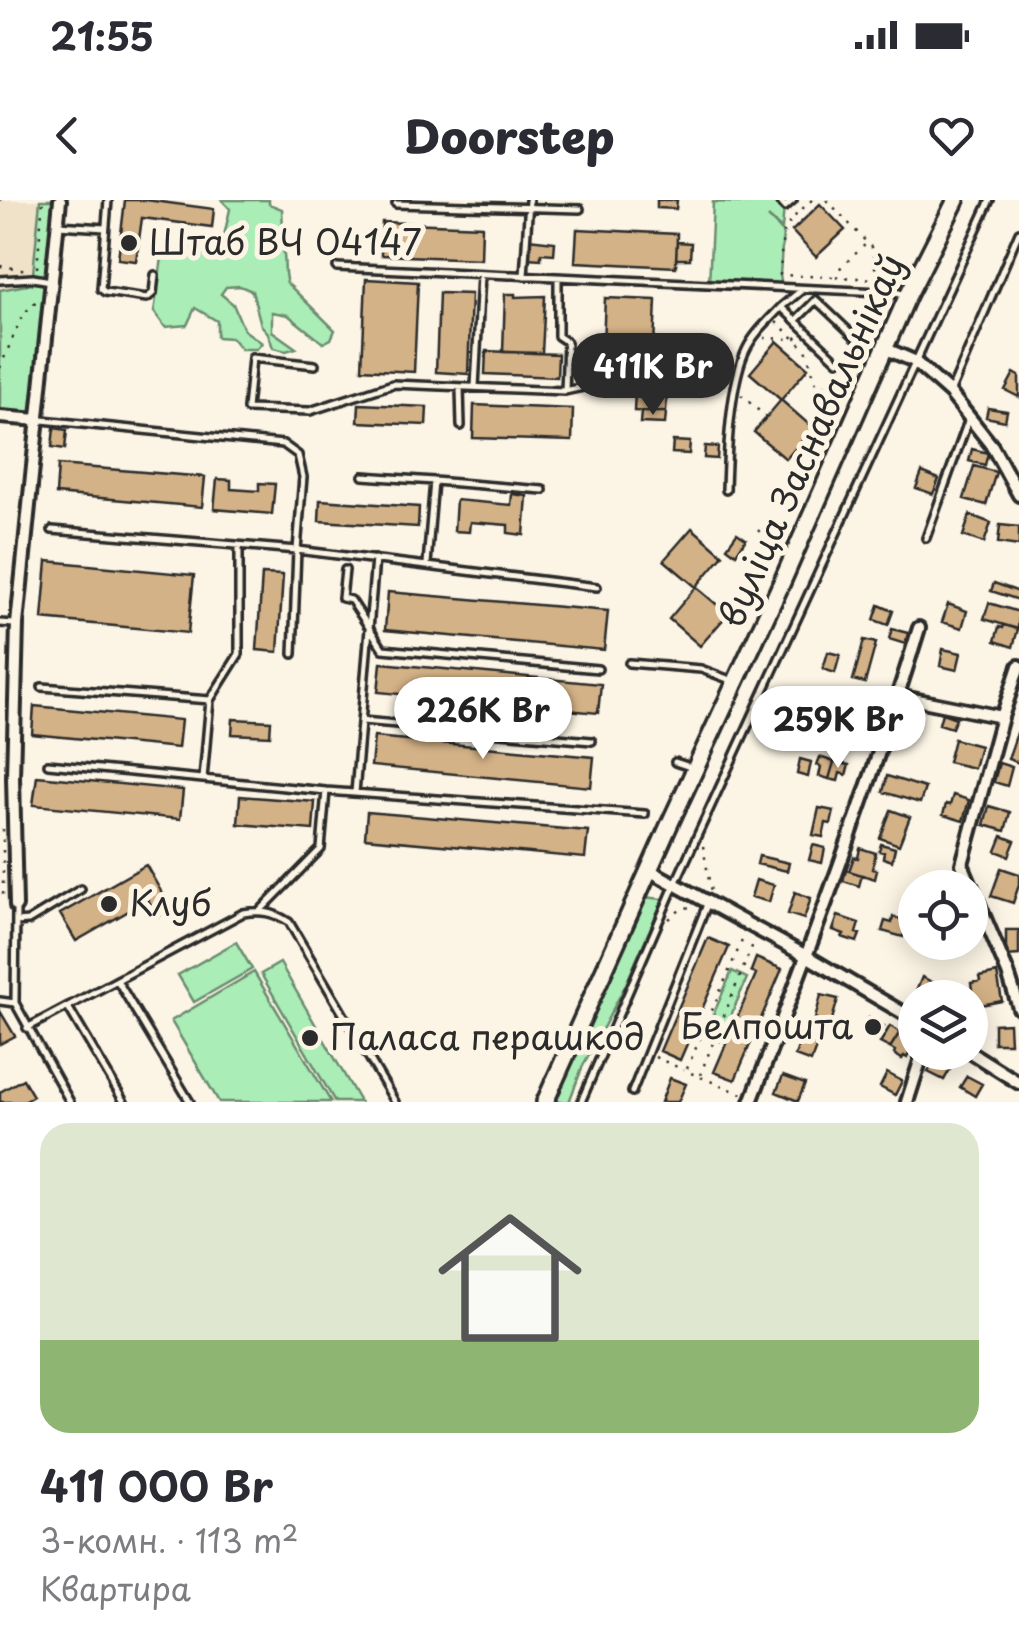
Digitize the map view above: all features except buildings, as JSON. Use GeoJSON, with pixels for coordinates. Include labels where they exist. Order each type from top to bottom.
{"type":"FeatureCollection","features":[{"type":"Feature","properties":{"kind":"main road","name":"вуліца Заснавальнікаў"},"geometry":{"type":"LineString","coordinates":[[545,1102],[736,682],[879,341],[956,200]]}},
{"type":"Feature","properties":{"kind":"street"},"geometry":{"type":"LineString","coordinates":[[16,906],[13,778],[17,624],[60,200]]}},
{"type":"Feature","properties":{"kind":"street"},"geometry":{"type":"LineString","coordinates":[[879,341],[914,361],[950,394],[992,446],[1019,495]]}},
{"type":"Feature","properties":{"kind":"street"},"geometry":{"type":"LineString","coordinates":[[0,417],[39,420]]}},
{"type":"Feature","properties":{"kind":"street"},"geometry":{"type":"LineString","coordinates":[[752,1100],[808,957],[919,628]]}},
{"type":"Feature","properties":{"kind":"street"},"geometry":{"type":"LineString","coordinates":[[1018,672],[962,864],[1019,1008]]}},
{"type":"Feature","properties":{"kind":"street"},"geometry":{"type":"LineString","coordinates":[[898,696],[1002,718]]}},
{"type":"Feature","properties":{"kind":"street"},"geometry":{"type":"LineString","coordinates":[[0,778],[13,778]]}},
{"type":"Feature","properties":{"kind":"street"},"geometry":{"type":"LineString","coordinates":[[649,870],[898,1010]]}},
{"type":"Feature","properties":{"kind":"street"},"geometry":{"type":"LineString","coordinates":[[988,1063],[1019,1083]]}},
{"type":"Feature","properties":{"kind":"street"},"geometry":{"type":"LineString","coordinates":[[907,1102],[917,1070]]}},
{"type":"Feature","properties":{"kind":"lane"},"geometry":{"type":"LineString","coordinates":[[108,200],[101,289],[151,297],[155,274]]}},
{"type":"Feature","properties":{"kind":"lane"},"geometry":{"type":"LineString","coordinates":[[779,200],[785,207],[793,200]]}},
{"type":"Feature","properties":{"kind":"lane"},"geometry":{"type":"LineString","coordinates":[[581,1102],[675,884],[990,200]]}},
{"type":"Feature","properties":{"kind":"lane"},"geometry":{"type":"LineString","coordinates":[[396,204],[529,204],[580,209]]}},
{"type":"Feature","properties":{"kind":"lane"},"geometry":{"type":"LineString","coordinates":[[524,276],[529,204]]}},
{"type":"Feature","properties":{"kind":"lane"},"geometry":{"type":"LineString","coordinates":[[57,225],[105,228]]}},
{"type":"Feature","properties":{"kind":"lane"},"geometry":{"type":"LineString","coordinates":[[950,394],[1019,232]]}},
{"type":"Feature","properties":{"kind":"lane"},"geometry":{"type":"LineString","coordinates":[[337,268],[903,293]]}},
{"type":"Feature","properties":{"kind":"lane"},"geometry":{"type":"LineString","coordinates":[[476,387],[480,275]]}},
{"type":"Feature","properties":{"kind":"lane"},"geometry":{"type":"LineString","coordinates":[[558,278],[558,336],[567,342],[565,390]]}},
{"type":"Feature","properties":{"kind":"lane"},"geometry":{"type":"LineString","coordinates":[[0,280],[51,281]]}},
{"type":"Feature","properties":{"kind":"lane"},"geometry":{"type":"LineString","coordinates":[[726,490],[738,368],[753,338],[781,307],[806,288]]}},
{"type":"Feature","properties":{"kind":"lane"},"geometry":{"type":"LineString","coordinates":[[796,320],[816,300],[855,338]]}},
{"type":"Feature","properties":{"kind":"lane"},"geometry":{"type":"LineString","coordinates":[[781,307],[838,361]]}},
{"type":"Feature","properties":{"kind":"lane"},"geometry":{"type":"LineString","coordinates":[[315,364],[252,358],[248,409],[310,411],[392,384],[565,390],[630,377]]}},
{"type":"Feature","properties":{"kind":"lane"},"geometry":{"type":"LineString","coordinates":[[460,387],[461,426]]}},
{"type":"Feature","properties":{"kind":"lane"},"geometry":{"type":"LineString","coordinates":[[926,538],[970,418]]}},
{"type":"Feature","properties":{"kind":"lane"},"geometry":{"type":"LineString","coordinates":[[39,420],[284,444],[298,455],[303,477],[293,654]]}},
{"type":"Feature","properties":{"kind":"lane"},"geometry":{"type":"LineString","coordinates":[[364,476],[543,490]]}},
{"type":"Feature","properties":{"kind":"lane"},"geometry":{"type":"LineString","coordinates":[[427,565],[434,481]]}},
{"type":"Feature","properties":{"kind":"lane"},"geometry":{"type":"LineString","coordinates":[[52,530],[297,550],[597,587]]}},
{"type":"Feature","properties":{"kind":"lane"},"geometry":{"type":"LineString","coordinates":[[204,779],[210,700],[239,654],[239,546]]}},
{"type":"Feature","properties":{"kind":"lane"},"geometry":{"type":"LineString","coordinates":[[356,793],[375,559]]}},
{"type":"Feature","properties":{"kind":"lane"},"geometry":{"type":"LineString","coordinates":[[345,570],[342,598],[351,600],[383,649],[598,669]]}},
{"type":"Feature","properties":{"kind":"lane"},"geometry":{"type":"LineString","coordinates":[[0,623],[17,624]]}},
{"type":"Feature","properties":{"kind":"lane"},"geometry":{"type":"LineString","coordinates":[[628,663],[702,669],[736,682]]}},
{"type":"Feature","properties":{"kind":"lane"},"geometry":{"type":"LineString","coordinates":[[42,686],[210,700]]}},
{"type":"Feature","properties":{"kind":"lane"},"geometry":{"type":"LineString","coordinates":[[362,721],[592,740]]}},
{"type":"Feature","properties":{"kind":"lane"},"geometry":{"type":"LineString","coordinates":[[675,762],[696,770]]}},
{"type":"Feature","properties":{"kind":"lane"},"geometry":{"type":"LineString","coordinates":[[48,764],[326,791],[645,814]]}},
{"type":"Feature","properties":{"kind":"lane"},"geometry":{"type":"LineString","coordinates":[[260,911],[322,850],[326,791]]}},
{"type":"Feature","properties":{"kind":"lane"},"geometry":{"type":"LineString","coordinates":[[16,922],[28,921],[81,889]]}},
{"type":"Feature","properties":{"kind":"lane"},"geometry":{"type":"LineString","coordinates":[[632,1092],[708,903]]}},
{"type":"Feature","properties":{"kind":"lane"},"geometry":{"type":"LineString","coordinates":[[16,906],[15,1002],[70,1102]]}},
{"type":"Feature","properties":{"kind":"lane"},"geometry":{"type":"LineString","coordinates":[[28,1028],[242,914],[275,913],[290,922],[395,1102]]}},
{"type":"Feature","properties":{"kind":"lane"},"geometry":{"type":"LineString","coordinates":[[117,980],[190,1102]]}},
{"type":"Feature","properties":{"kind":"lane"},"geometry":{"type":"LineString","coordinates":[[0,1001],[15,1002]]}},
{"type":"Feature","properties":{"kind":"lane"},"geometry":{"type":"LineString","coordinates":[[68,1007],[124,1102]]}},
{"type":"Feature","properties":{"kind":"path"},"geometry":{"type":"LineString","coordinates":[[0,266],[36,270],[43,200]]}},
{"type":"Feature","properties":{"kind":"path"},"geometry":{"type":"LineString","coordinates":[[812,200],[783,232],[780,275],[877,279],[872,248],[827,200]]}},
{"type":"Feature","properties":{"kind":"path"},"geometry":{"type":"LineString","coordinates":[[800,211],[806,218]]}},
{"type":"Feature","properties":{"kind":"path"},"geometry":{"type":"LineString","coordinates":[[836,276],[868,243]]}},
{"type":"Feature","properties":{"kind":"path"},"geometry":{"type":"LineString","coordinates":[[855,338],[903,293]]}},
{"type":"Feature","properties":{"kind":"path"},"geometry":{"type":"LineString","coordinates":[[0,368],[22,316],[40,297],[38,315]]}},
{"type":"Feature","properties":{"kind":"path"},"geometry":{"type":"LineString","coordinates":[[772,317],[806,349],[816,393],[822,396]]}},
{"type":"Feature","properties":{"kind":"path"},"geometry":{"type":"LineString","coordinates":[[865,326],[879,341]]}},
{"type":"Feature","properties":{"kind":"path"},"geometry":{"type":"LineString","coordinates":[[753,338],[795,339],[805,328]]}},
{"type":"Feature","properties":{"kind":"path"},"geometry":{"type":"LineString","coordinates":[[787,484],[802,450],[822,420],[822,396],[826,392],[825,387],[817,386]]}},
{"type":"Feature","properties":{"kind":"path"},"geometry":{"type":"LineString","coordinates":[[735,393],[766,417]]}},
{"type":"Feature","properties":{"kind":"path"},"geometry":{"type":"LineString","coordinates":[[758,530],[780,567]]}},
{"type":"Feature","properties":{"kind":"path"},"geometry":{"type":"LineString","coordinates":[[654,932],[685,907],[708,903],[702,841]]}},
{"type":"Feature","properties":{"kind":"path"},"geometry":{"type":"LineString","coordinates":[[686,1071],[746,932],[755,938],[700,1076]]}},
{"type":"Feature","properties":{"kind":"path"},"geometry":{"type":"LineString","coordinates":[[652,1056],[752,1100]]}},
{"type":"Feature","properties":{"kind":"shaded area"},"geometry":{"type":"Polygon","coordinates":[[[0,200],[40,200],[32,284],[0,290],[0,200]]]}},
{"type":"Feature","properties":{"kind":"green space"},"geometry":{"type":"Polygon","coordinates":[[[40,200],[59,200],[35,416],[0,413],[0,290],[32,284],[40,200]]]}},
{"type":"Feature","properties":{"kind":"green space"},"geometry":{"type":"Polygon","coordinates":[[[222,200],[269,200],[269,204],[282,209],[288,241],[283,248],[287,283],[335,330],[331,339],[323,343],[288,315],[272,312],[272,331],[296,348],[273,348],[261,325],[252,291],[240,286],[226,287],[221,294],[233,304],[244,330],[262,343],[256,349],[241,349],[232,338],[217,337],[217,321],[195,308],[187,325],[165,327],[154,312],[163,251],[179,253],[191,244],[216,258],[230,209],[222,200]]]}},
{"type":"Feature","properties":{"kind":"green space"},"geometry":{"type":"Polygon","coordinates":[[[777,200],[784,207],[782,229],[768,217],[783,232],[782,287],[709,284],[713,202],[777,200]]]}},
{"type":"Feature","properties":{"kind":"green space"},"geometry":{"type":"Polygon","coordinates":[[[644,897],[663,899],[626,984],[582,1068],[569,1102],[550,1102],[644,897]]]}},
{"type":"Feature","properties":{"kind":"green space"},"geometry":{"type":"Polygon","coordinates":[[[236,942],[252,969],[194,1002],[178,975],[236,942]]]}},
{"type":"Feature","properties":{"kind":"green space","name":"Паласа перашкод"},"geometry":{"type":"Polygon","coordinates":[[[280,963],[360,1102],[335,1102],[261,974],[280,963]]]}},
{"type":"Feature","properties":{"kind":"green space"},"geometry":{"type":"Polygon","coordinates":[[[732,971],[747,978],[720,1041],[705,1034],[732,971]]]}},
{"type":"Feature","properties":{"kind":"green space"},"geometry":{"type":"Polygon","coordinates":[[[254,972],[331,1102],[219,1102],[171,1021],[254,972]]]}},
{"type":"Feature","properties":{"kind":"place","name":"Штаб ВЧ 04147"},"geometry":{"type":"Point","coordinates":[129,243]}},
{"type":"Feature","properties":{"kind":"place","name":"Клуб"},"geometry":{"type":"Point","coordinates":[109,904]}},
{"type":"Feature","properties":{"kind":"place","name":"Белпошта"},"geometry":{"type":"Point","coordinates":[873,1027]}},
{"type":"Feature","properties":{"kind":"place","name":"Паласа перашкод"},"geometry":{"type":"Point","coordinates":[310,1038]}}]}
